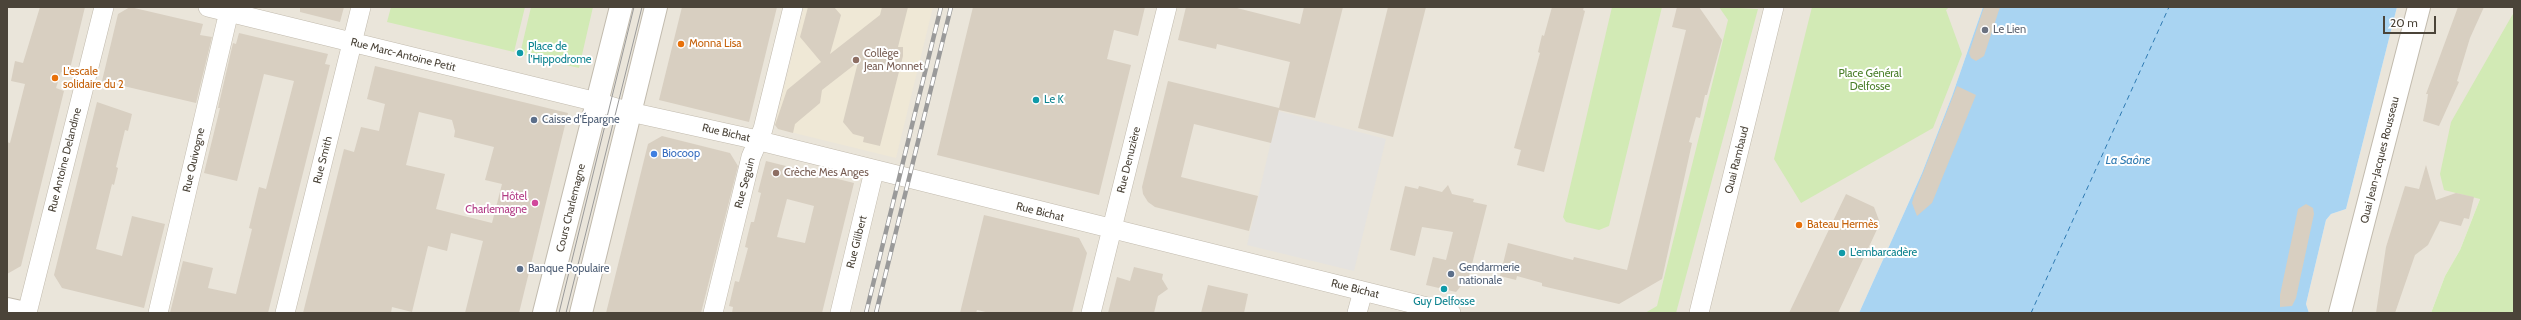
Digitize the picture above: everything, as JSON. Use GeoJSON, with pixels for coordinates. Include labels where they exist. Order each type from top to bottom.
{"type":"FeatureCollection","features":[{"type":"Feature","properties":{"kind":"street","name":"Rue Antoine Delandine"},"geometry":{"type":"LineString","coordinates":[[26,313],[104,7]]}},
{"type":"Feature","properties":{"kind":"street","name":"Rue Marc-Antoine Petit"},"geometry":{"type":"LineString","coordinates":[[208,7],[229,10],[352,43],[597,102]]}},
{"type":"Feature","properties":{"kind":"street","name":"Rue Smith"},"geometry":{"type":"LineString","coordinates":[[285,313],[361,7]]}},
{"type":"Feature","properties":{"kind":"street","name":"Cours Charlemagne"},"geometry":{"type":"LineString","coordinates":[[544,313],[621,7]]}},
{"type":"Feature","properties":{"kind":"street"},"geometry":{"type":"LineString","coordinates":[[581,313],[656,7]]}},
{"type":"Feature","properties":{"kind":"street","name":"Rue Seguin"},"geometry":{"type":"LineString","coordinates":[[713,313],[751,157],[763,128],[793,7]]}},
{"type":"Feature","properties":{"kind":"street","name":"Rue Denuzière"},"geometry":{"type":"LineString","coordinates":[[1090,313],[1167,7]]}},
{"type":"Feature","properties":{"kind":"street","name":"Quai Rambaud"},"geometry":{"type":"LineString","coordinates":[[1699,313],[1774,7]]}},
{"type":"Feature","properties":{"kind":"street","name":"Quai Jean-Jacques Rousseau"},"geometry":{"type":"LineString","coordinates":[[2340,313],[2419,7]]}},
{"type":"Feature","properties":{"kind":"street","name":"Rue Quivogne"},"geometry":{"type":"LineString","coordinates":[[158,313],[229,10]]}},
{"type":"Feature","properties":{"kind":"street"},"geometry":{"type":"LineString","coordinates":[[597,102],[630,112]]}},
{"type":"Feature","properties":{"kind":"street","name":"Rue Bichat"},"geometry":{"type":"LineString","coordinates":[[630,112],[758,140],[874,171],[1451,313]]}},
{"type":"Feature","properties":{"kind":"street","name":"Rue Gilibert"},"geometry":{"type":"LineString","coordinates":[[840,313],[874,171]]}},
{"type":"Feature","properties":{"kind":"street"},"geometry":{"type":"LineString","coordinates":[[1357,313],[1362,291]]}},
{"type":"Feature","properties":{"kind":"street"},"geometry":{"type":"LineString","coordinates":[[7,309],[26,313]]}},
{"type":"Feature","properties":{"kind":"shaded area"},"geometry":{"type":"Polygon","coordinates":[[[7,7],[1983,7],[1952,96],[1922,173],[1859,313],[7,313],[7,7]]]}},
{"type":"Feature","properties":{"kind":"shaded area","name":"Collège Jean Monnet"},"geometry":{"type":"Polygon","coordinates":[[[804,7],[933,7],[896,158],[778,129],[775,124],[804,7]]]}},
{"type":"Feature","properties":{"kind":"shaded area"},"geometry":{"type":"Polygon","coordinates":[[[2397,7],[2514,7],[2480,199],[2460,250],[2445,276],[2431,313],[2309,313],[2306,304],[2326,220],[2331,214],[2346,209],[2397,7]]]}},
{"type":"Feature","properties":{"kind":"shaded area"},"geometry":{"type":"Polygon","coordinates":[[[1278,111],[1386,139],[1354,271],[1247,245],[1278,111]]]}},
{"type":"Feature","properties":{"kind":"green space"},"geometry":{"type":"Polygon","coordinates":[[[391,7],[525,7],[514,52],[387,22],[391,7]]]}},
{"type":"Feature","properties":{"kind":"green space"},"geometry":{"type":"Polygon","coordinates":[[[531,7],[593,7],[579,68],[520,54],[531,7]]]}},
{"type":"Feature","properties":{"kind":"green space"},"geometry":{"type":"Polygon","coordinates":[[[1612,7],[1662,7],[1609,226],[1599,230],[1566,222],[1563,217],[1612,7]]]}},
{"type":"Feature","properties":{"kind":"green space"},"geometry":{"type":"Polygon","coordinates":[[[1719,7],[1758,9],[1676,313],[1645,313],[1657,306],[1728,20],[1719,7]]]}},
{"type":"Feature","properties":{"kind":"green space","name":"Place Général Delfosse"},"geometry":{"type":"Polygon","coordinates":[[[1812,7],[1949,7],[1946,10],[1962,54],[1933,128],[1801,203],[1774,159],[1812,7]]]}},
{"type":"Feature","properties":{"kind":"green space"},"geometry":{"type":"Polygon","coordinates":[[[2514,12],[2514,313],[2431,313],[2445,276],[2460,250],[2480,199],[2444,190],[2440,174],[2451,122],[2514,12]]]}},
{"type":"Feature","properties":{"kind":"water","name":"La Saône"},"geometry":{"type":"Polygon","coordinates":[[[1983,7],[2397,7],[2346,209],[2331,214],[2326,220],[2306,304],[2309,313],[1859,313],[1922,173],[1952,96],[1983,7]]]}},
{"type":"Feature","properties":{"kind":"building"},"geometry":{"type":"Polygon","coordinates":[[[40,7],[85,7],[69,73],[61,72],[56,88],[64,91],[21,266],[7,274],[7,142],[10,143],[25,84],[11,81],[15,61],[23,63],[40,7]]]}},
{"type":"Feature","properties":{"kind":"building"},"geometry":{"type":"Polygon","coordinates":[[[130,7],[203,24],[200,35],[212,37],[196,103],[102,81],[118,14],[130,7]]]}},
{"type":"Feature","properties":{"kind":"building"},"geometry":{"type":"Polygon","coordinates":[[[300,7],[344,7],[340,22],[300,12],[300,7]]]}},
{"type":"Feature","properties":{"kind":"building"},"geometry":{"type":"Polygon","coordinates":[[[682,7],[777,7],[749,122],[659,100],[682,7]]]}},
{"type":"Feature","properties":{"kind":"building","name":"Collège Jean Monnet"},"geometry":{"type":"Polygon","coordinates":[[[808,7],[834,7],[841,15],[830,54],[880,15],[882,7],[908,7],[898,47],[903,47],[903,56],[880,146],[863,142],[864,137],[853,134],[843,122],[858,62],[822,90],[820,103],[795,124],[793,133],[778,129],[775,125],[787,90],[821,62],[800,37],[808,7]]]}},
{"type":"Feature","properties":{"kind":"building","name":"Le K"},"geometry":{"type":"Polygon","coordinates":[[[973,7],[1145,7],[1138,36],[1114,30],[1107,59],[1131,65],[1099,195],[937,155],[973,7]]]}},
{"type":"Feature","properties":{"kind":"building"},"geometry":{"type":"Polygon","coordinates":[[[1186,7],[1233,7],[1300,24],[1304,7],[1343,7],[1315,118],[1279,110],[1271,143],[1194,124],[1181,177],[1258,196],[1249,231],[1155,207],[1148,202],[1143,194],[1142,187],[1168,81],[1279,108],[1290,62],[1217,44],[1216,49],[1178,40],[1186,7]]]}},
{"type":"Feature","properties":{"kind":"building"},"geometry":{"type":"Polygon","coordinates":[[[1388,7],[1426,7],[1393,137],[1358,128],[1388,7]]]}},
{"type":"Feature","properties":{"kind":"building"},"geometry":{"type":"Polygon","coordinates":[[[1552,7],[1584,7],[1583,10],[1585,11],[1544,172],[1517,165],[1521,150],[1514,148],[1540,53],[1538,52],[1542,35],[1544,36],[1552,7]]]}},
{"type":"Feature","properties":{"kind":"building"},"geometry":{"type":"Polygon","coordinates":[[[1677,7],[1699,7],[1722,40],[1707,95],[1705,95],[1700,118],[1696,117],[1689,142],[1692,143],[1662,279],[1619,304],[1542,286],[1542,283],[1517,276],[1516,280],[1500,276],[1508,243],[1573,260],[1574,257],[1627,270],[1686,30],[1672,27],[1677,7]]]}},
{"type":"Feature","properties":{"kind":"building","name":"Le Lien"},"geometry":{"type":"Polygon","coordinates":[[[1984,7],[2000,7],[1984,56],[1976,61],[1971,58],[1969,53],[1984,7]]]}},
{"type":"Feature","properties":{"kind":"building"},"geometry":{"type":"Polygon","coordinates":[[[2458,7],[2484,7],[2470,38],[2457,81],[2459,82],[2439,126],[2423,121],[2428,94],[2426,94],[2458,7]]]}},
{"type":"Feature","properties":{"kind":"building"},"geometry":{"type":"Polygon","coordinates":[[[239,33],[328,54],[325,64],[330,65],[268,313],[170,313],[183,261],[213,268],[208,288],[236,294],[252,229],[249,228],[259,187],[266,189],[294,81],[264,74],[237,181],[204,173],[220,108],[218,108],[233,43],[236,44],[239,33]]]}},
{"type":"Feature","properties":{"kind":"building"},"geometry":{"type":"Polygon","coordinates":[[[375,66],[568,113],[519,313],[465,313],[483,241],[451,233],[447,251],[428,246],[412,312],[392,307],[391,313],[303,313],[344,149],[354,152],[361,127],[379,131],[385,104],[367,99],[375,66]],[[419,112],[406,165],[445,174],[436,209],[492,223],[502,184],[485,180],[494,147],[454,137],[455,131],[452,120],[419,112]]]}},
{"type":"Feature","properties":{"kind":"building"},"geometry":{"type":"Polygon","coordinates":[[[1957,86],[1976,95],[1932,203],[1917,216],[1912,203],[1914,196],[1957,86]]]}},
{"type":"Feature","properties":{"kind":"building"},"geometry":{"type":"Polygon","coordinates":[[[97,102],[132,114],[128,131],[125,130],[116,167],[118,168],[114,185],[112,184],[96,249],[122,256],[132,216],[165,224],[144,308],[62,288],[54,275],[97,102]]]}},
{"type":"Feature","properties":{"kind":"building"},"geometry":{"type":"Polygon","coordinates":[[[662,136],[730,153],[738,166],[701,313],[606,313],[648,144],[662,136]]]}},
{"type":"Feature","properties":{"kind":"building"},"geometry":{"type":"Polygon","coordinates":[[[766,161],[854,183],[822,313],[732,313],[733,307],[729,306],[735,281],[739,282],[748,248],[745,247],[747,238],[751,222],[754,222],[761,193],[758,192],[766,161]],[[787,199],[777,237],[805,243],[814,206],[787,199]]]}},
{"type":"Feature","properties":{"kind":"building"},"geometry":{"type":"Polygon","coordinates":[[[2426,165],[2436,200],[2456,193],[2474,197],[2469,219],[2464,218],[2461,226],[2440,221],[2428,245],[2415,255],[2395,313],[2376,313],[2386,247],[2405,186],[2419,189],[2426,165]]]}},
{"type":"Feature","properties":{"kind":"building"},"geometry":{"type":"Polygon","coordinates":[[[1448,185],[1452,194],[1474,199],[1473,202],[1487,205],[1469,276],[1456,292],[1426,285],[1433,257],[1446,260],[1453,232],[1422,227],[1415,256],[1390,250],[1405,186],[1418,189],[1419,186],[1442,192],[1448,185]]]}},
{"type":"Feature","properties":{"kind":"building","name":"L'embarcadère"},"geometry":{"type":"Polygon","coordinates":[[[1846,194],[1874,207],[1880,223],[1838,313],[1789,313],[1846,194]]]}},
{"type":"Feature","properties":{"kind":"building"},"geometry":{"type":"Polygon","coordinates":[[[2306,204],[2313,208],[2314,214],[2296,298],[2292,306],[2280,307],[2280,295],[2298,209],[2306,204]]]}},
{"type":"Feature","properties":{"kind":"building"},"geometry":{"type":"Polygon","coordinates":[[[984,215],[1079,238],[1087,253],[1072,313],[990,313],[977,310],[976,313],[960,313],[984,215]]]}},
{"type":"Feature","properties":{"kind":"building"},"geometry":{"type":"Polygon","coordinates":[[[1134,267],[1163,274],[1162,279],[1168,289],[1158,296],[1154,313],[1108,313],[1117,277],[1130,281],[1134,267]]]}},
{"type":"Feature","properties":{"kind":"building"},"geometry":{"type":"Polygon","coordinates":[[[1208,285],[1248,294],[1244,313],[1201,313],[1208,285]]]}},
{"type":"Feature","properties":{"kind":"ferry route"},"geometry":{"type":"LineString","coordinates":[[2031,313],[2169,7]]}},
{"type":"Feature","properties":{"kind":"tram line"},"geometry":{"type":"LineString","coordinates":[[559,313],[634,7]]}},
{"type":"Feature","properties":{"kind":"tram line"},"geometry":{"type":"LineString","coordinates":[[566,313],[642,7]]}},
{"type":"Feature","properties":{"kind":"railway"},"geometry":{"type":"LineString","coordinates":[[866,313],[941,7]]}},
{"type":"Feature","properties":{"kind":"railway"},"geometry":{"type":"LineString","coordinates":[[876,313],[951,7]]}},
{"type":"Feature","properties":{"kind":"place","name":"Le Lien"},"geometry":{"type":"Point","coordinates":[1985,30]}},
{"type":"Feature","properties":{"kind":"place","name":"Monna Lisa"},"geometry":{"type":"Point","coordinates":[681,44]}},
{"type":"Feature","properties":{"kind":"place","name":"Place de l'Hippodrome"},"geometry":{"type":"Point","coordinates":[520,53]}},
{"type":"Feature","properties":{"kind":"place","name":"Collège Jean Monnet"},"geometry":{"type":"Point","coordinates":[856,60]}},
{"type":"Feature","properties":{"kind":"place","name":"L'escale solidaire du 2"},"geometry":{"type":"Point","coordinates":[55,78]}},
{"type":"Feature","properties":{"kind":"place","name":"Le K"},"geometry":{"type":"Point","coordinates":[1036,100]}},
{"type":"Feature","properties":{"kind":"place","name":"Caisse d'Épargne"},"geometry":{"type":"Point","coordinates":[534,120]}},
{"type":"Feature","properties":{"kind":"place","name":"Biocoop"},"geometry":{"type":"Point","coordinates":[654,154]}},
{"type":"Feature","properties":{"kind":"place","name":"Crèche Mes Anges"},"geometry":{"type":"Point","coordinates":[776,173]}},
{"type":"Feature","properties":{"kind":"place","name":"Hôtel Charlemagne"},"geometry":{"type":"Point","coordinates":[535,203]}},
{"type":"Feature","properties":{"kind":"place","name":"Bateau Hermès"},"geometry":{"type":"Point","coordinates":[1799,225]}},
{"type":"Feature","properties":{"kind":"place","name":"L'embarcadère"},"geometry":{"type":"Point","coordinates":[1842,253]}},
{"type":"Feature","properties":{"kind":"place","name":"Banque Populaire"},"geometry":{"type":"Point","coordinates":[520,269]}},
{"type":"Feature","properties":{"kind":"place","name":"Gendarmerie nationale"},"geometry":{"type":"Point","coordinates":[1451,274]}},
{"type":"Feature","properties":{"kind":"place","name":"Guy Delfosse"},"geometry":{"type":"Point","coordinates":[1444,289]}}]}
